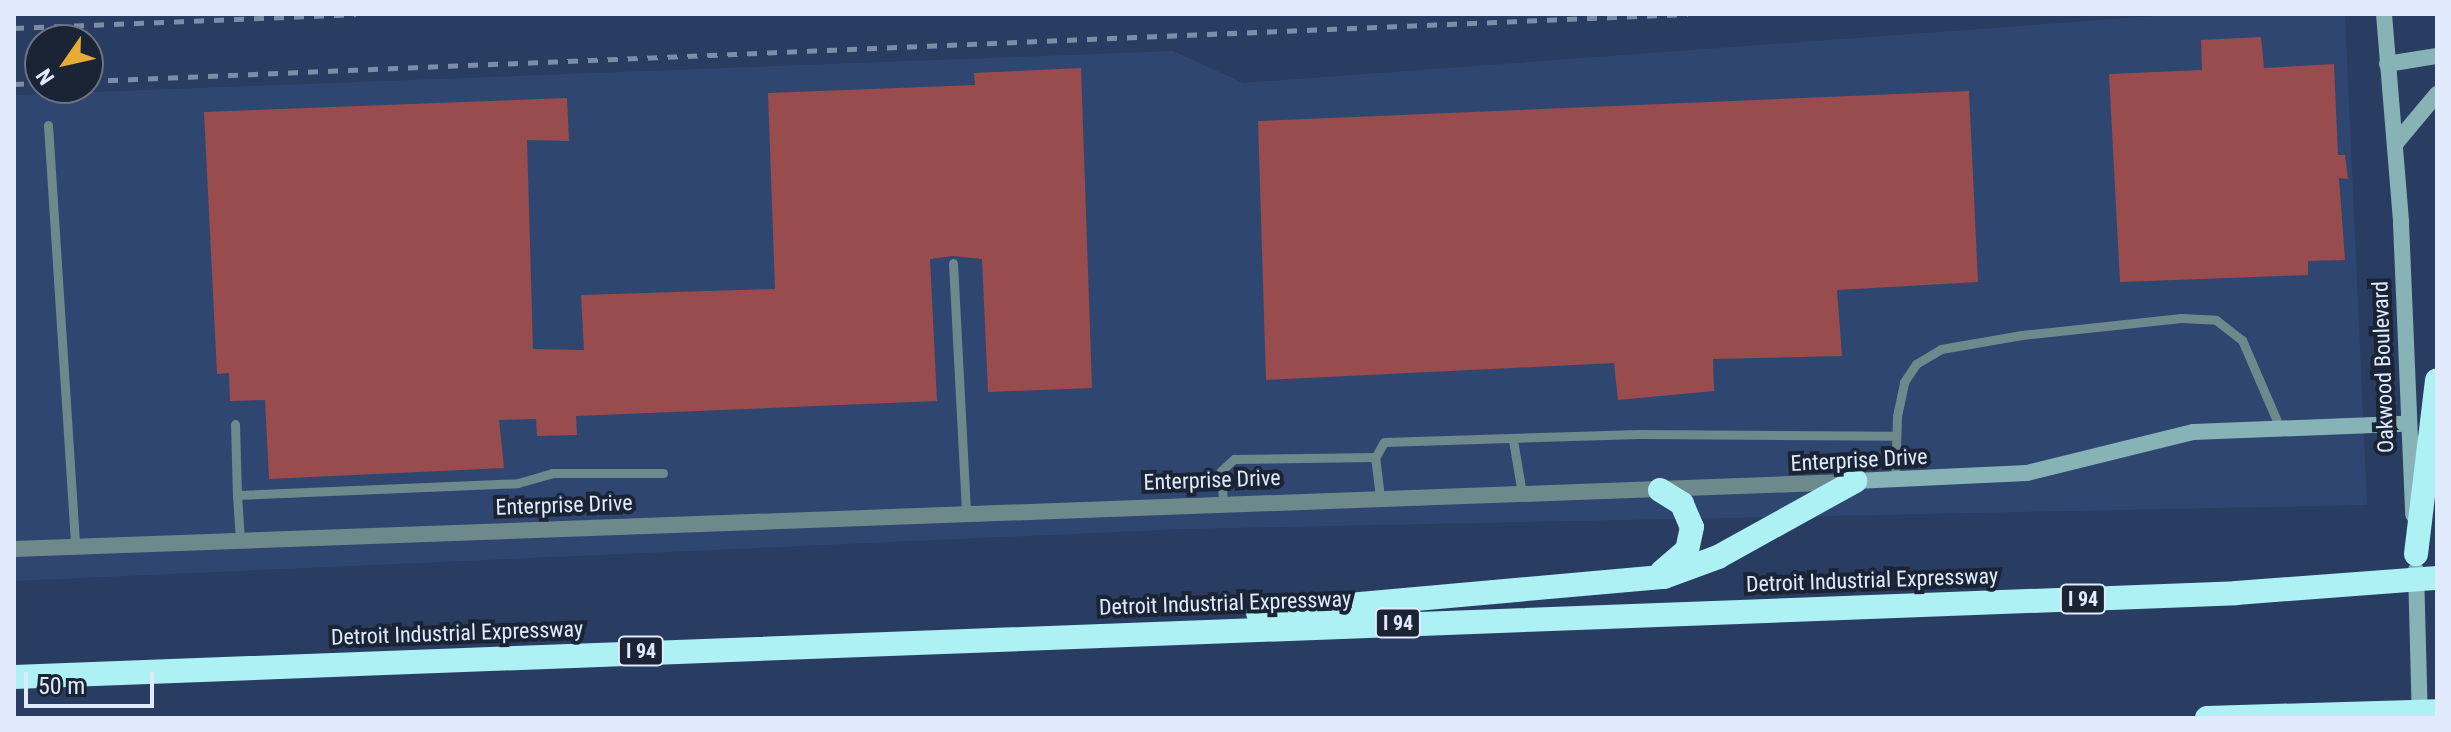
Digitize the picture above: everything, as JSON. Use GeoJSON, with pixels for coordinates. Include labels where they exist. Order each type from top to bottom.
{"type":"FeatureCollection","features":[{"type":"Feature","properties":{"kind":"highway"},"geometry":{"type":"LineString","coordinates":[[2416,554],[2437,380]]}},
{"type":"Feature","properties":{"kind":"highway"},"geometry":{"type":"LineString","coordinates":[[865,642],[1640,582],[1718,557],[1855,481]]}},
{"type":"Feature","properties":{"kind":"highway"},"geometry":{"type":"LineString","coordinates":[[1640,582],[1677,563],[1692,536],[1687,511],[1660,490]]}},
{"type":"Feature","properties":{"kind":"highway","name":"Detroit Industrial Expressway"},"geometry":{"type":"LineString","coordinates":[[14,677],[865,642],[2236,593],[2376,580],[2437,578]]}},
{"type":"Feature","properties":{"kind":"highway"},"geometry":{"type":"LineString","coordinates":[[2207,718],[2437,711]]}},
{"type":"Feature","properties":{"kind":"main road","name":"Oakwood Boulevard"},"geometry":{"type":"LineString","coordinates":[[2384,14],[2396,143],[2405,424],[2416,554],[2420,718]]}},
{"type":"Feature","properties":{"kind":"main road"},"geometry":{"type":"LineString","coordinates":[[2387,64],[2437,56]]}},
{"type":"Feature","properties":{"kind":"main road"},"geometry":{"type":"LineString","coordinates":[[2396,143],[2437,94]]}},
{"type":"Feature","properties":{"kind":"main road","name":"Enterprise Drive"},"geometry":{"type":"LineString","coordinates":[[1855,481],[2027,473],[2165,436],[2405,424]]}},
{"type":"Feature","properties":{"kind":"street","name":"Enterprise Drive"},"geometry":{"type":"LineString","coordinates":[[14,549],[1223,501],[1660,490],[1855,481]]}},
{"type":"Feature","properties":{"kind":"lane"},"geometry":{"type":"LineString","coordinates":[[48,125],[75,547]]}},
{"type":"Feature","properties":{"kind":"lane"},"geometry":{"type":"LineString","coordinates":[[953,263],[966,511]]}},
{"type":"Feature","properties":{"kind":"lane"},"geometry":{"type":"LineString","coordinates":[[1895,480],[1896,436],[1904,382],[1916,364],[1941,349],[2022,335],[2181,318],[2216,320],[2242,340],[2281,430]]}},
{"type":"Feature","properties":{"kind":"lane"},"geometry":{"type":"LineString","coordinates":[[235,424],[240,540]]}},
{"type":"Feature","properties":{"kind":"lane"},"geometry":{"type":"LineString","coordinates":[[1380,497],[1375,457],[1384,442],[1639,434],[1896,436]]}},
{"type":"Feature","properties":{"kind":"lane"},"geometry":{"type":"LineString","coordinates":[[1513,440],[1522,494]]}},
{"type":"Feature","properties":{"kind":"lane"},"geometry":{"type":"LineString","coordinates":[[1223,501],[1221,471],[1234,459],[1375,457]]}},
{"type":"Feature","properties":{"kind":"lane"},"geometry":{"type":"LineString","coordinates":[[237,495],[518,483],[552,473],[663,473]]}},
{"type":"Feature","properties":{"kind":"shaded area"},"geometry":{"type":"Polygon","coordinates":[[[2182,14],[2345,14],[2367,505],[1183,529],[14,581],[14,95],[24,95],[24,104],[104,104],[104,92],[1173,51],[1243,83],[2182,14]]]}},
{"type":"Feature","properties":{"kind":"building"},"geometry":{"type":"Polygon","coordinates":[[[2261,37],[2264,68],[2334,64],[2338,155],[2345,155],[2348,179],[2339,178],[2345,260],[2308,261],[2308,275],[2120,282],[2109,74],[2202,70],[2201,40],[2261,37]]]}},
{"type":"Feature","properties":{"kind":"building"},"geometry":{"type":"Polygon","coordinates":[[[1081,68],[1092,388],[988,392],[982,259],[953,256],[930,259],[937,401],[576,416],[577,435],[537,436],[536,419],[499,420],[504,468],[269,479],[265,400],[230,401],[229,373],[217,374],[204,112],[567,98],[569,141],[527,140],[533,349],[584,350],[581,295],[775,289],[768,93],[975,85],[974,73],[1081,68]]]}},
{"type":"Feature","properties":{"kind":"building"},"geometry":{"type":"Polygon","coordinates":[[[1969,91],[1978,282],[1837,290],[1842,356],[1713,359],[1714,391],[1618,400],[1614,363],[1266,380],[1258,121],[1969,91]]]}},
{"type":"Feature","properties":{"kind":"railway"},"geometry":{"type":"LineString","coordinates":[[14,28],[356,14]]}},
{"type":"Feature","properties":{"kind":"railway"},"geometry":{"type":"LineString","coordinates":[[104,80],[1688,14]]}},
{"type":"Feature","properties":{"kind":"railway"},"geometry":{"type":"LineString","coordinates":[[14,84],[24,84]]}}]}
